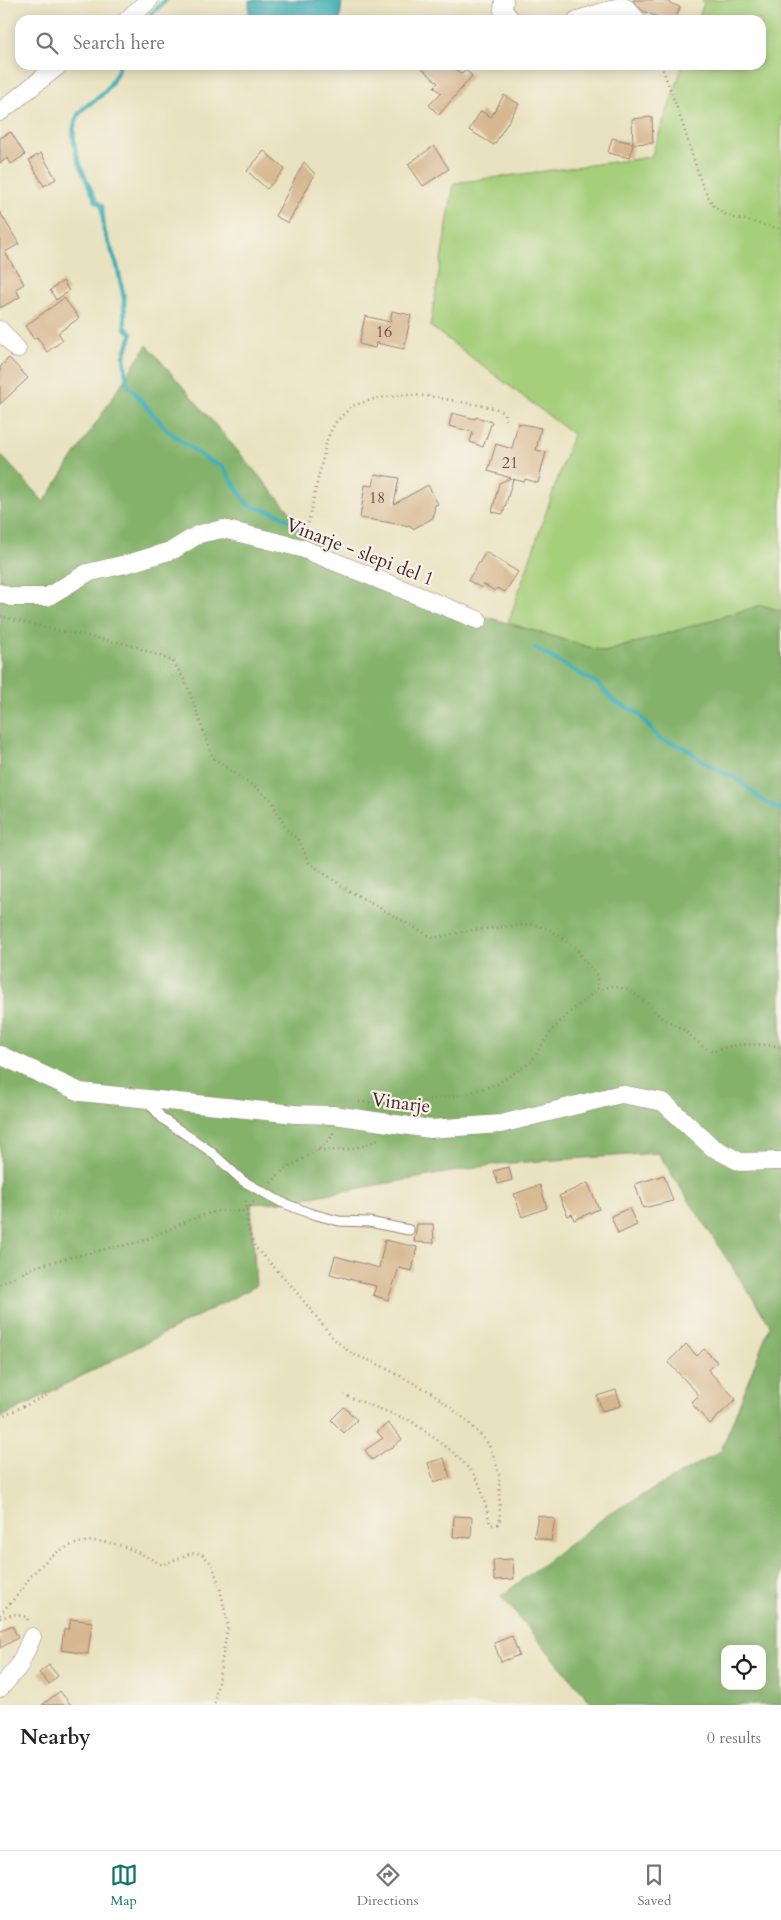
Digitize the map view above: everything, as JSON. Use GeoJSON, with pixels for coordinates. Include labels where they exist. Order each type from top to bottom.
{"type":"FeatureCollection","features":[{"type":"Feature","properties":{"kind":"street"},"geometry":{"type":"LineString","coordinates":[[132,15],[149,0]]}},
{"type":"Feature","properties":{"kind":"street"},"geometry":{"type":"LineString","coordinates":[[504,0],[503,10],[507,15]]}},
{"type":"Feature","properties":{"kind":"street"},"geometry":{"type":"LineString","coordinates":[[593,15],[619,7],[626,8],[632,15]]}},
{"type":"Feature","properties":{"kind":"street"},"geometry":{"type":"LineString","coordinates":[[0,112],[53,70]]}},
{"type":"Feature","properties":{"kind":"street"},"geometry":{"type":"LineString","coordinates":[[0,330],[17,349]]}},
{"type":"Feature","properties":{"kind":"street","name":"Vinarje - slepi del 1"},"geometry":{"type":"LineString","coordinates":[[0,593],[11,597],[46,597],[87,572],[130,564],[173,550],[199,534],[223,529],[301,548],[478,620]]}},
{"type":"Feature","properties":{"kind":"street","name":"Vinarje"},"geometry":{"type":"LineString","coordinates":[[0,1055],[80,1092],[296,1114],[334,1115],[430,1129],[501,1124],[621,1094],[663,1102],[712,1147],[740,1162],[781,1161]]}},
{"type":"Feature","properties":{"kind":"street"},"geometry":{"type":"LineString","coordinates":[[0,1688],[19,1666],[32,1637]]}},
{"type":"Feature","properties":{"kind":"lane"},"geometry":{"type":"LineString","coordinates":[[147,1100],[162,1119],[210,1151],[243,1182],[281,1202],[339,1221],[369,1222],[409,1230]]}},
{"type":"Feature","properties":{"kind":"path"},"geometry":{"type":"LineString","coordinates":[[662,70],[679,113],[702,185],[714,207],[728,216],[781,229]]}},
{"type":"Feature","properties":{"kind":"path"},"geometry":{"type":"LineString","coordinates":[[301,548],[309,523],[328,439],[335,423],[352,406],[386,397],[403,395],[428,396],[495,408],[504,413],[506,421]]}},
{"type":"Feature","properties":{"kind":"path"},"geometry":{"type":"LineString","coordinates":[[0,616],[47,628],[131,645],[173,661],[187,686],[213,758],[270,798],[286,829],[299,840],[308,863],[348,890],[433,938],[473,930],[531,924],[549,929],[577,949],[585,962],[597,975],[597,989]]}},
{"type":"Feature","properties":{"kind":"path"},"geometry":{"type":"LineString","coordinates":[[246,1211],[261,1192],[285,1170],[317,1150],[333,1137],[335,1128],[334,1115],[361,1101],[416,1102],[465,1094],[497,1084],[531,1062],[551,1031],[597,989],[613,986],[629,990],[648,1004],[660,1017],[681,1028],[702,1046],[713,1052],[721,1048],[740,1045],[781,1047]]}},
{"type":"Feature","properties":{"kind":"path"},"geometry":{"type":"LineString","coordinates":[[317,1150],[342,1152],[366,1146],[401,1126]]}},
{"type":"Feature","properties":{"kind":"path"},"geometry":{"type":"LineString","coordinates":[[243,1182],[248,1229],[256,1247],[289,1283],[334,1339],[352,1354],[374,1362],[432,1394],[466,1420],[488,1443],[499,1475],[500,1519],[498,1524],[492,1525],[490,1523],[480,1486],[467,1467],[453,1452],[411,1421],[344,1395]]}},
{"type":"Feature","properties":{"kind":"path"},"geometry":{"type":"LineString","coordinates":[[0,1284],[38,1266],[140,1242],[192,1219],[216,1211],[246,1211]]}},
{"type":"Feature","properties":{"kind":"path"},"geometry":{"type":"LineString","coordinates":[[0,1417],[48,1395]]}},
{"type":"Feature","properties":{"kind":"path"},"geometry":{"type":"LineString","coordinates":[[0,1617],[31,1576],[51,1557],[70,1545],[86,1541],[103,1541],[124,1546],[162,1565],[191,1553],[202,1554],[212,1564],[220,1588],[228,1626],[214,1705]]}},
{"type":"Feature","properties":{"kind":"path"},"geometry":{"type":"LineString","coordinates":[[0,1617],[14,1614],[26,1617],[32,1637]]}},
{"type":"Feature","properties":{"kind":"green space"},"geometry":{"type":"Polygon","coordinates":[[[701,0],[781,0],[781,611],[762,605],[605,652],[508,623],[573,434],[430,326],[454,183],[651,157],[681,70],[766,70],[766,15],[700,15],[704,3],[701,0]]]}},
{"type":"Feature","properties":{"kind":"green space"},"geometry":{"type":"Polygon","coordinates":[[[147,345],[343,574],[605,652],[762,605],[781,611],[781,1705],[593,1705],[501,1596],[609,1514],[721,1451],[770,1325],[658,1153],[497,1164],[281,1202],[251,1204],[256,1286],[0,1418],[0,454],[44,502],[147,345]]]}},
{"type":"Feature","properties":{"kind":"water"},"geometry":{"type":"Polygon","coordinates":[[[249,0],[342,0],[340,15],[250,15],[249,0]]]}},
{"type":"Feature","properties":{"kind":"building"},"geometry":{"type":"Polygon","coordinates":[[[633,0],[662,0],[680,7],[677,15],[652,15],[643,11],[633,0]]]}},
{"type":"Feature","properties":{"kind":"building"},"geometry":{"type":"Polygon","coordinates":[[[424,70],[457,70],[462,74],[466,70],[472,76],[439,115],[429,105],[441,93],[434,87],[438,83],[424,70]]]}},
{"type":"Feature","properties":{"kind":"building"},"geometry":{"type":"Polygon","coordinates":[[[504,95],[519,104],[494,145],[469,130],[481,111],[491,117],[504,95]]]}},
{"type":"Feature","properties":{"kind":"building"},"geometry":{"type":"Polygon","coordinates":[[[652,117],[653,143],[633,144],[630,158],[608,153],[612,138],[633,143],[632,119],[652,117]]]}},
{"type":"Feature","properties":{"kind":"building"},"geometry":{"type":"Polygon","coordinates":[[[11,132],[25,155],[11,164],[8,158],[0,163],[0,138],[11,132]]]}},
{"type":"Feature","properties":{"kind":"building"},"geometry":{"type":"Polygon","coordinates":[[[434,146],[449,169],[423,186],[408,164],[434,146]]]}},
{"type":"Feature","properties":{"kind":"building"},"geometry":{"type":"Polygon","coordinates":[[[264,151],[285,169],[267,189],[247,171],[264,151]]]}},
{"type":"Feature","properties":{"kind":"building"},"geometry":{"type":"Polygon","coordinates":[[[41,153],[56,179],[44,186],[29,160],[41,153]]]}},
{"type":"Feature","properties":{"kind":"building"},"geometry":{"type":"Polygon","coordinates":[[[304,162],[315,174],[288,223],[275,216],[304,162]]]}},
{"type":"Feature","properties":{"kind":"building"},"geometry":{"type":"Polygon","coordinates":[[[0,212],[19,244],[5,252],[24,284],[16,289],[20,297],[0,308],[0,212]]]}},
{"type":"Feature","properties":{"kind":"building"},"geometry":{"type":"Polygon","coordinates":[[[63,281],[69,291],[56,300],[50,290],[63,281]]]}},
{"type":"Feature","properties":{"kind":"building"},"geometry":{"type":"Polygon","coordinates":[[[64,298],[79,318],[58,333],[63,340],[47,352],[37,337],[34,339],[25,326],[64,298]]]}},
{"type":"Feature","properties":{"kind":"building"},"geometry":{"type":"Polygon","coordinates":[[[392,311],[411,315],[404,349],[376,343],[375,348],[359,344],[365,316],[390,322],[392,311]]]}},
{"type":"Feature","properties":{"kind":"building"},"geometry":{"type":"Polygon","coordinates":[[[9,358],[28,378],[0,404],[0,367],[9,358]]]}},
{"type":"Feature","properties":{"kind":"building"},"geometry":{"type":"Polygon","coordinates":[[[452,413],[492,422],[483,447],[470,442],[473,432],[449,426],[452,413]]]}},
{"type":"Feature","properties":{"kind":"building"},"geometry":{"type":"Polygon","coordinates":[[[518,423],[541,428],[536,450],[546,452],[538,483],[525,479],[524,482],[513,479],[503,514],[492,512],[499,483],[511,478],[488,471],[496,444],[512,449],[518,423]]]}},
{"type":"Feature","properties":{"kind":"building"},"geometry":{"type":"Polygon","coordinates":[[[375,474],[399,478],[394,504],[428,485],[438,504],[435,505],[433,518],[413,529],[411,526],[360,518],[365,485],[373,486],[375,474]]]}},
{"type":"Feature","properties":{"kind":"building"},"geometry":{"type":"Polygon","coordinates":[[[486,552],[518,572],[505,592],[497,588],[495,591],[483,584],[481,588],[468,580],[486,552]]]}},
{"type":"Feature","properties":{"kind":"building"},"geometry":{"type":"Polygon","coordinates":[[[509,1167],[512,1180],[498,1184],[494,1171],[509,1167]]]}},
{"type":"Feature","properties":{"kind":"building"},"geometry":{"type":"Polygon","coordinates":[[[664,1175],[673,1201],[643,1208],[635,1184],[664,1175]]]}},
{"type":"Feature","properties":{"kind":"building"},"geometry":{"type":"Polygon","coordinates":[[[588,1183],[599,1209],[574,1220],[572,1214],[568,1216],[559,1196],[588,1183]]]}},
{"type":"Feature","properties":{"kind":"building"},"geometry":{"type":"Polygon","coordinates":[[[540,1185],[547,1208],[522,1217],[514,1194],[540,1185]]]}},
{"type":"Feature","properties":{"kind":"building"},"geometry":{"type":"Polygon","coordinates":[[[629,1208],[637,1225],[618,1234],[611,1216],[629,1208]]]}},
{"type":"Feature","properties":{"kind":"building"},"geometry":{"type":"Polygon","coordinates":[[[417,1224],[433,1224],[434,1243],[414,1242],[417,1224]]]}},
{"type":"Feature","properties":{"kind":"building"},"geometry":{"type":"Polygon","coordinates":[[[385,1240],[417,1247],[412,1271],[399,1268],[388,1300],[373,1295],[376,1286],[330,1274],[335,1256],[379,1268],[385,1240]]]}},
{"type":"Feature","properties":{"kind":"building"},"geometry":{"type":"Polygon","coordinates":[[[686,1344],[697,1356],[704,1349],[717,1362],[708,1370],[736,1399],[710,1424],[691,1403],[699,1395],[668,1362],[686,1344]]]}},
{"type":"Feature","properties":{"kind":"building"},"geometry":{"type":"Polygon","coordinates":[[[616,1390],[621,1406],[602,1411],[597,1396],[616,1390]]]}},
{"type":"Feature","properties":{"kind":"building"},"geometry":{"type":"Polygon","coordinates":[[[344,1407],[357,1420],[344,1433],[331,1420],[344,1407]]]}},
{"type":"Feature","properties":{"kind":"building"},"geometry":{"type":"Polygon","coordinates":[[[388,1423],[402,1439],[392,1448],[372,1460],[365,1450],[383,1438],[377,1432],[388,1423]]]}},
{"type":"Feature","properties":{"kind":"building"},"geometry":{"type":"Polygon","coordinates":[[[444,1458],[450,1477],[434,1482],[428,1463],[444,1458]]]}},
{"type":"Feature","properties":{"kind":"building"},"geometry":{"type":"Polygon","coordinates":[[[538,1515],[555,1519],[551,1541],[534,1537],[538,1515]]]}},
{"type":"Feature","properties":{"kind":"building"},"geometry":{"type":"Polygon","coordinates":[[[454,1516],[472,1517],[471,1538],[453,1537],[454,1516]]]}},
{"type":"Feature","properties":{"kind":"building"},"geometry":{"type":"Polygon","coordinates":[[[513,1559],[514,1579],[494,1580],[493,1560],[513,1559]]]}},
{"type":"Feature","properties":{"kind":"building"},"geometry":{"type":"Polygon","coordinates":[[[71,1619],[92,1622],[88,1654],[61,1650],[64,1629],[69,1629],[71,1619]]]}},
{"type":"Feature","properties":{"kind":"building"},"geometry":{"type":"Polygon","coordinates":[[[12,1625],[18,1638],[0,1648],[0,1631],[12,1625]]]}},
{"type":"Feature","properties":{"kind":"building"},"geometry":{"type":"Polygon","coordinates":[[[512,1636],[519,1655],[501,1662],[494,1643],[512,1636]]]}},
{"type":"Feature","properties":{"kind":"building"},"geometry":{"type":"Polygon","coordinates":[[[49,1665],[58,1676],[49,1684],[39,1673],[49,1665]]]}},
{"type":"Feature","properties":{"kind":"building"},"geometry":{"type":"Polygon","coordinates":[[[60,1691],[71,1705],[42,1705],[60,1691]]]}},
{"type":"Feature","properties":{"kind":"waterway"},"geometry":{"type":"LineString","coordinates":[[150,15],[166,0]]}},
{"type":"Feature","properties":{"kind":"waterway"},"geometry":{"type":"LineString","coordinates":[[118,70],[106,91],[85,107],[75,121],[74,144],[82,169],[96,201],[102,206],[104,231],[117,265],[124,298],[125,328],[132,333],[124,356],[127,384],[168,431],[206,459],[223,467],[248,505],[279,514],[300,528]]}},
{"type":"Feature","properties":{"kind":"waterway"},"geometry":{"type":"LineString","coordinates":[[535,648],[598,684],[615,702],[638,713],[659,739],[684,747],[707,764],[737,779],[765,802],[781,810]]}}]}
